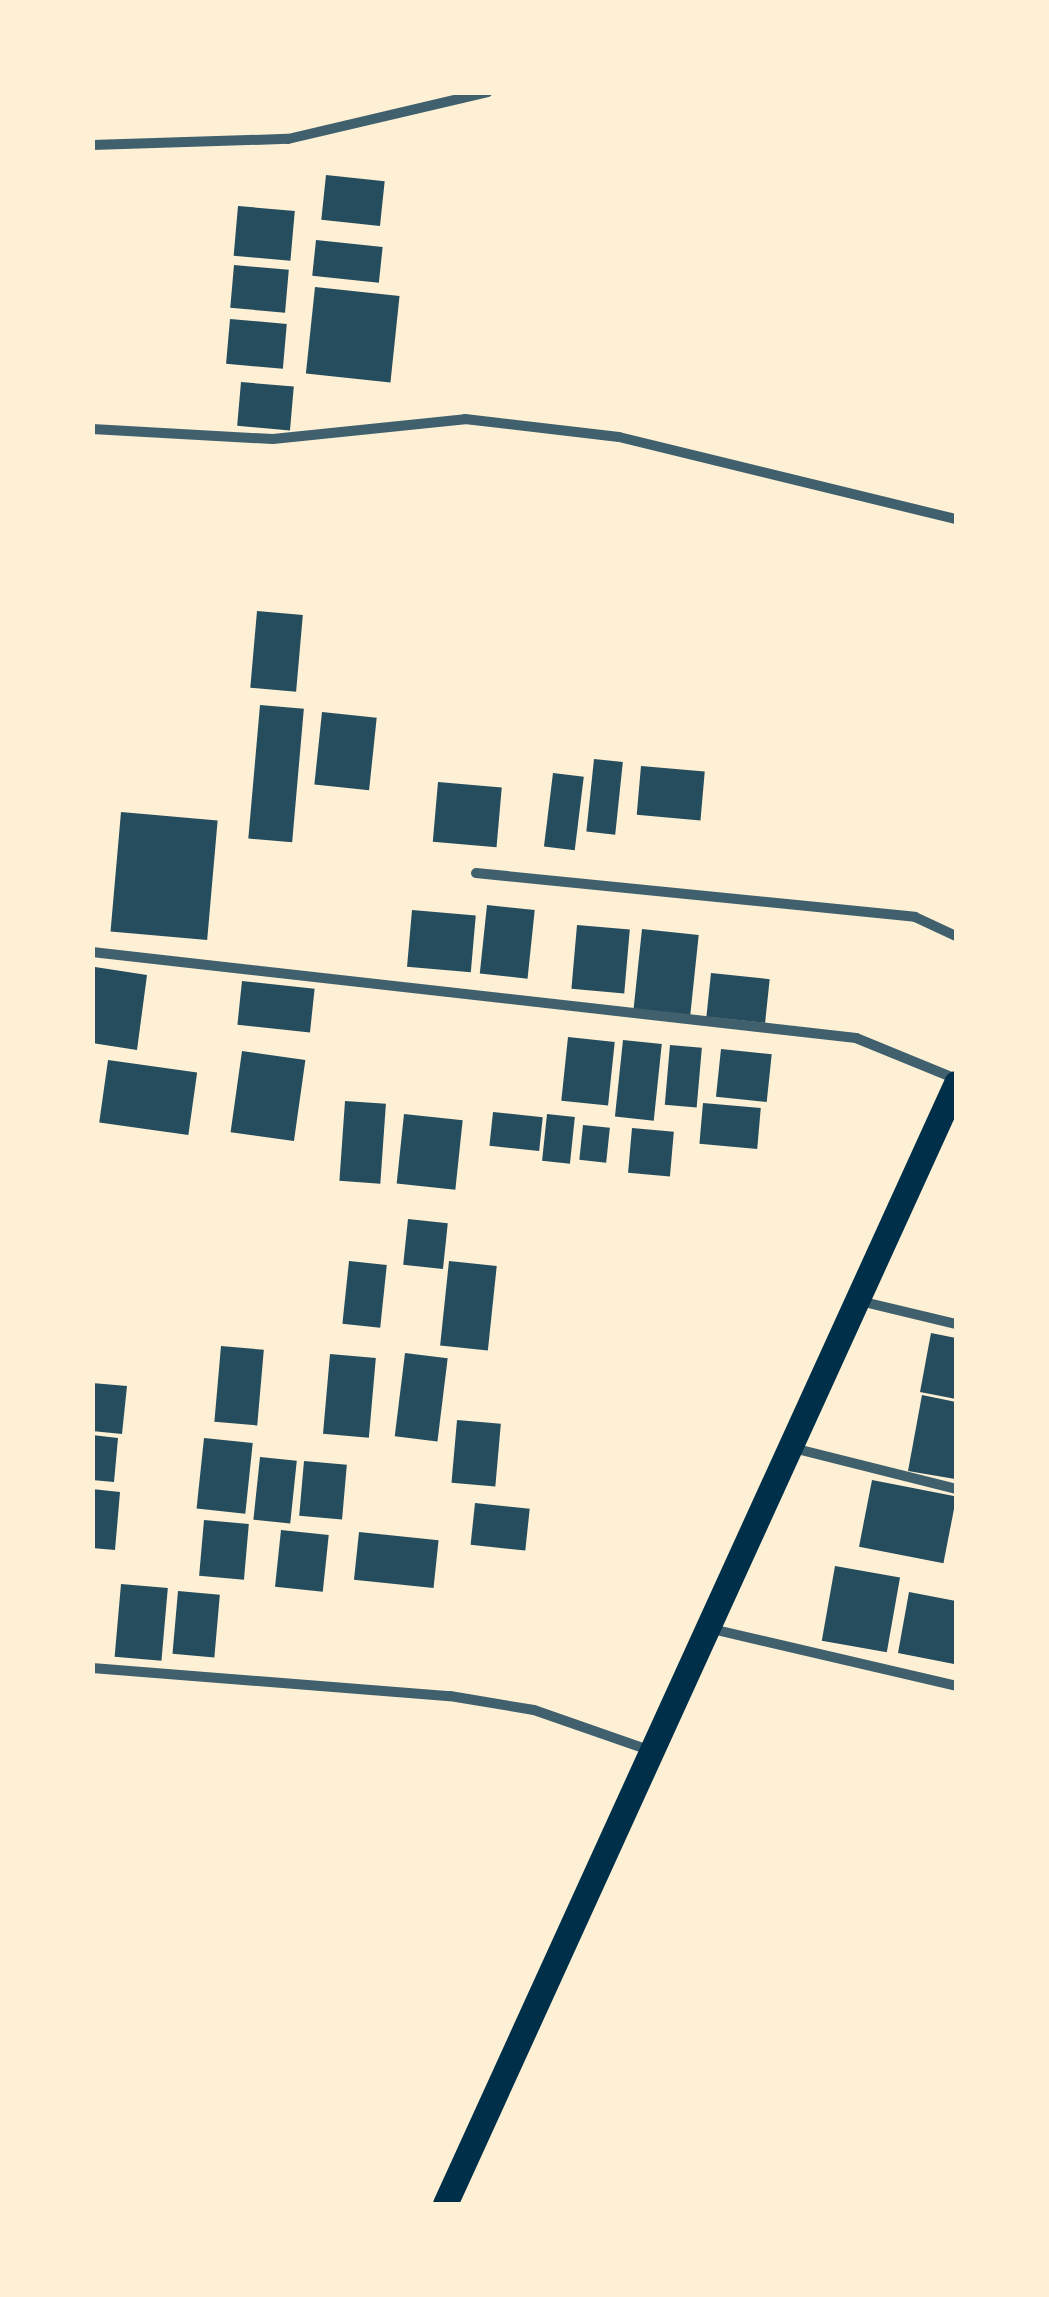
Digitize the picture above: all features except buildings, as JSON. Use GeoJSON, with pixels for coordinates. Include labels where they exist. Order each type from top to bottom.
{"type":"FeatureCollection","features":[{"type":"Feature","properties":{"kind":"main road"},"geometry":{"type":"LineString","coordinates":[[446,2204],[864,1302],[956,1081]]}},
{"type":"Feature","properties":{"kind":"street"},"geometry":{"type":"LineString","coordinates":[[92,145],[288,139],[488,92]]}},
{"type":"Feature","properties":{"kind":"street"},"geometry":{"type":"LineString","coordinates":[[92,429],[273,439],[466,419],[620,437],[956,519]]}},
{"type":"Feature","properties":{"kind":"street"},"geometry":{"type":"LineString","coordinates":[[476,873],[915,917],[956,936]]}},
{"type":"Feature","properties":{"kind":"street"},"geometry":{"type":"LineString","coordinates":[[92,952],[856,1038],[956,1081]]}},
{"type":"Feature","properties":{"kind":"street"},"geometry":{"type":"LineString","coordinates":[[864,1302],[956,1324]]}},
{"type":"Feature","properties":{"kind":"street"},"geometry":{"type":"LineString","coordinates":[[797,1448],[956,1489]]}},
{"type":"Feature","properties":{"kind":"street"},"geometry":{"type":"LineString","coordinates":[[712,1629],[956,1686]]}},
{"type":"Feature","properties":{"kind":"street"},"geometry":{"type":"LineString","coordinates":[[92,1668],[450,1696],[534,1710],[657,1753]]}}]}
